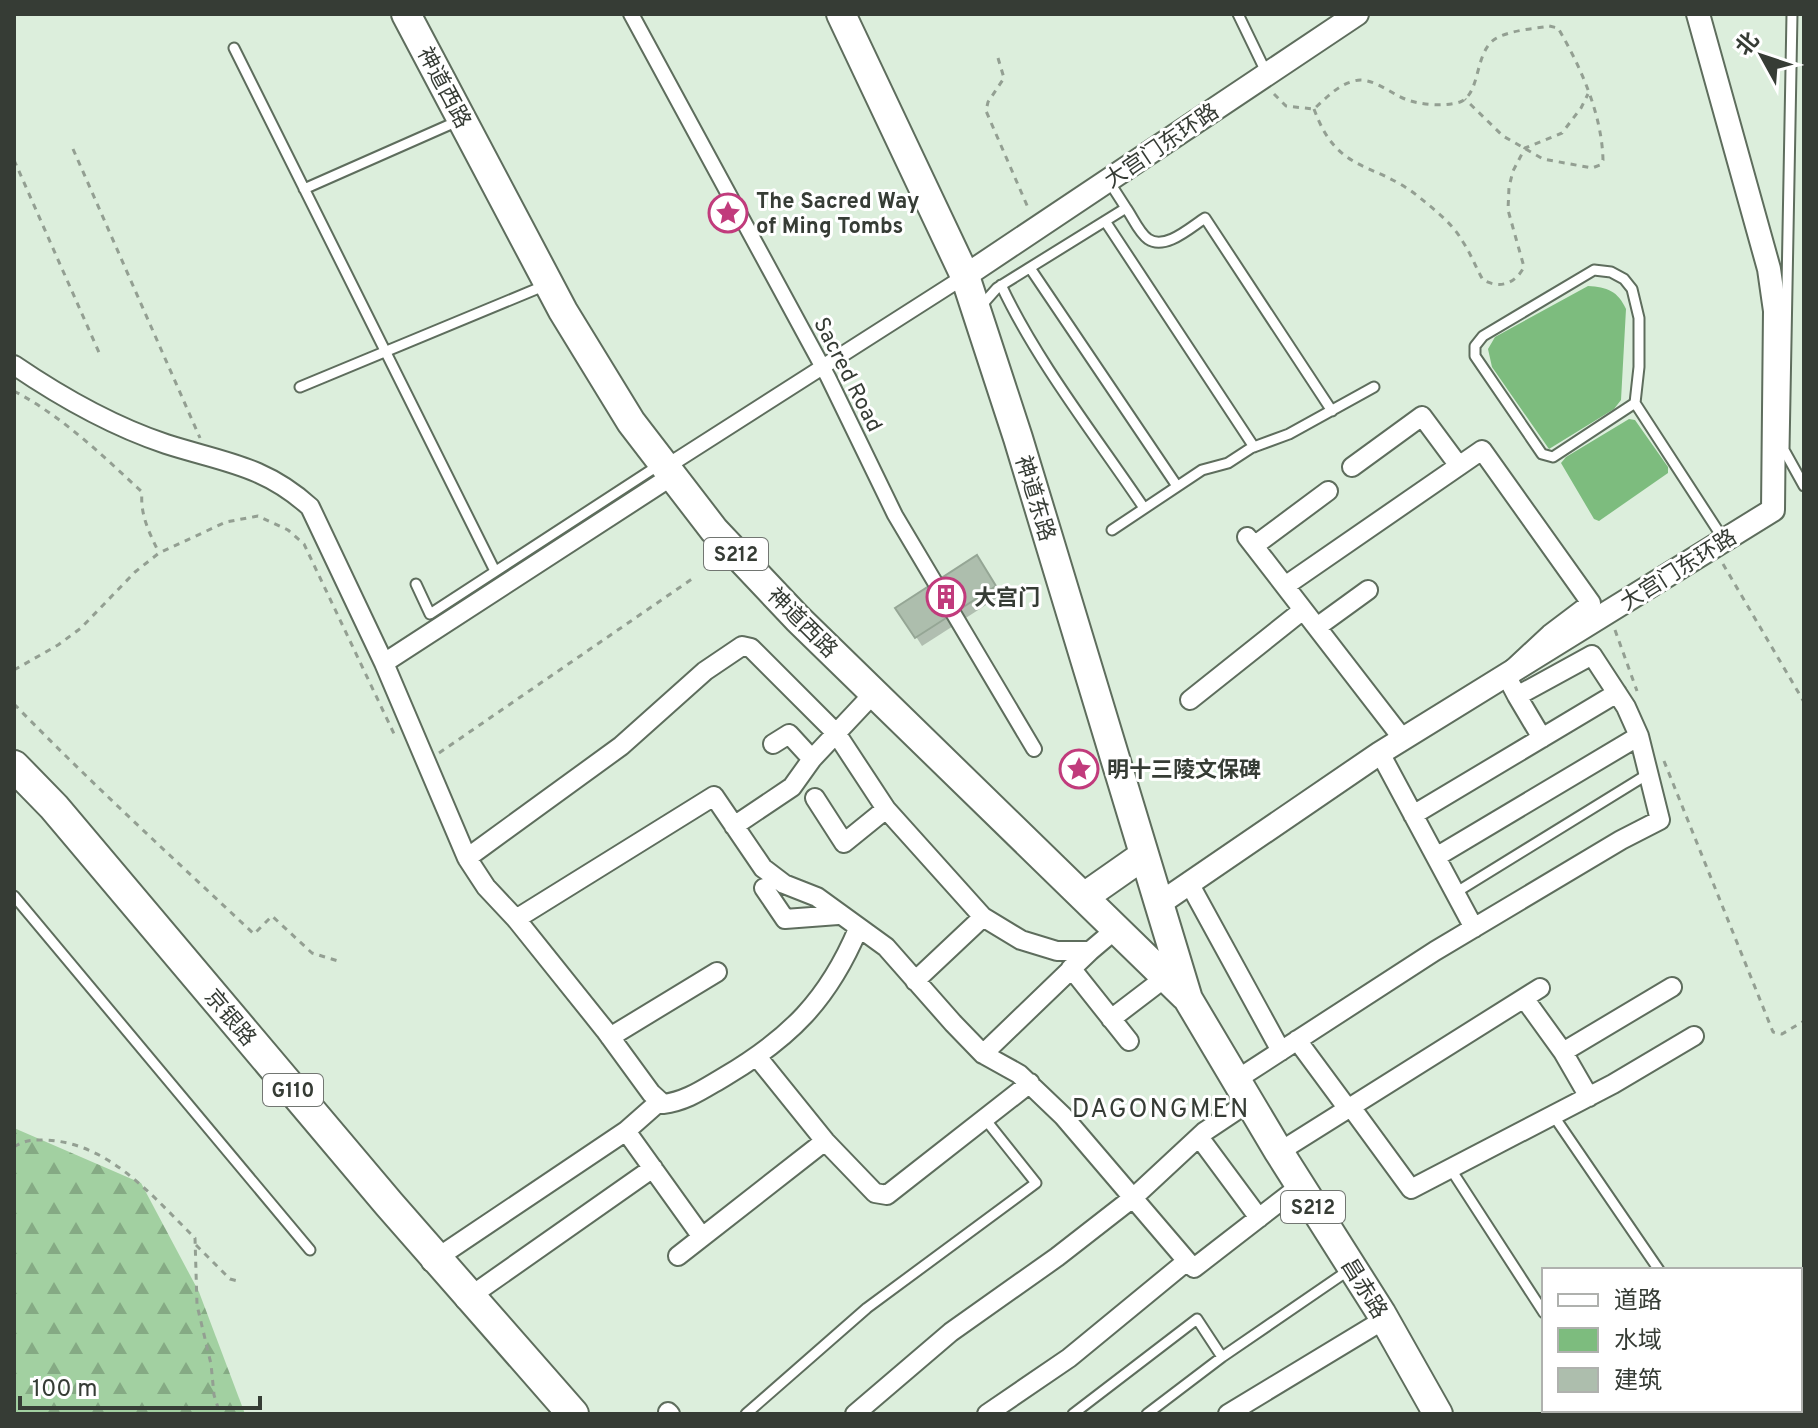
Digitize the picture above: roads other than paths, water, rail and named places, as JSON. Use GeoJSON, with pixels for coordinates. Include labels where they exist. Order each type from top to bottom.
{"type":"FeatureCollection","features":[{"type":"Feature","properties":{"kind":"highway","name":"京银路"},"geometry":{"type":"LineString","coordinates":[[14,766],[54,807],[561,1414]]}},
{"type":"Feature","properties":{"kind":"highway","name":"京银路"},"geometry":{"type":"LineString","coordinates":[[14,783],[434,1260]]}},
{"type":"Feature","properties":{"kind":"highway","name":"京银路"},"geometry":{"type":"LineString","coordinates":[[467,1299],[573,1414]]}},
{"type":"Feature","properties":{"kind":"main road","name":"神道西路"},"geometry":{"type":"LineString","coordinates":[[406,14],[549,283],[631,422],[714,530],[798,619],[1188,999]]}},
{"type":"Feature","properties":{"kind":"main road","name":"神道东路"},"geometry":{"type":"LineString","coordinates":[[841,14],[965,276],[1022,452],[1188,999]]}},
{"type":"Feature","properties":{"kind":"main road"},"geometry":{"type":"LineString","coordinates":[[1084,897],[1110,872],[1144,855]]}},
{"type":"Feature","properties":{"kind":"main road","name":"昌赤路"},"geometry":{"type":"LineString","coordinates":[[1188,999],[1279,1152],[1385,1319],[1434,1412]]}},
{"type":"Feature","properties":{"kind":"street","name":"Sacred Road"},"geometry":{"type":"LineString","coordinates":[[631,14],[822,366],[895,515],[1034,749]]}},
{"type":"Feature","properties":{"kind":"street","name":"大宫门东环路"},"geometry":{"type":"LineString","coordinates":[[965,276],[1357,14]]}},
{"type":"Feature","properties":{"kind":"street","name":"大宫门东环路"},"geometry":{"type":"LineString","coordinates":[[1159,904],[1380,753],[1773,510],[1775,311],[1769,269],[1698,14]]}},
{"type":"Feature","properties":{"kind":"street"},"geometry":{"type":"LineString","coordinates":[[384,663],[667,468],[965,276]]}},
{"type":"Feature","properties":{"kind":"street"},"geometry":{"type":"LineString","coordinates":[[14,365],[103,418],[165,444],[258,471],[290,489],[310,507],[384,663],[467,858],[486,887],[516,919],[651,1093],[663,1104],[683,1101],[758,1058],[795,1027],[823,993],[847,956],[858,929]]}},
{"type":"Feature","properties":{"kind":"street"},"geometry":{"type":"LineString","coordinates":[[1352,467],[1422,416],[1459,466]]}},
{"type":"Feature","properties":{"kind":"street"},"geometry":{"type":"LineString","coordinates":[[1285,586],[1482,450],[1591,603],[1550,634],[1506,675],[1542,738]]}},
{"type":"Feature","properties":{"kind":"street"},"geometry":{"type":"LineString","coordinates":[[1328,491],[1250,541],[1403,739]]}},
{"type":"Feature","properties":{"kind":"street"},"geometry":{"type":"LineString","coordinates":[[1317,627],[1368,590]]}},
{"type":"Feature","properties":{"kind":"street"},"geometry":{"type":"LineString","coordinates":[[1190,700],[1303,610]]}},
{"type":"Feature","properties":{"kind":"street"},"geometry":{"type":"LineString","coordinates":[[467,858],[621,746],[705,671],[742,646],[751,648],[836,733],[886,809],[983,917],[1021,940],[1057,951],[1090,951]]}},
{"type":"Feature","properties":{"kind":"street"},"geometry":{"type":"LineString","coordinates":[[855,1414],[951,1332],[1057,1257],[1134,1197],[1199,1137],[1289,1045],[1474,928],[1660,820],[1639,736],[1617,693],[1592,655],[1517,696]]}},
{"type":"Feature","properties":{"kind":"street"},"geometry":{"type":"LineString","coordinates":[[734,826],[792,787],[812,759],[874,693]]}},
{"type":"Feature","properties":{"kind":"street"},"geometry":{"type":"LineString","coordinates":[[1413,815],[1617,693]]}},
{"type":"Feature","properties":{"kind":"street"},"geometry":{"type":"LineString","coordinates":[[773,744],[789,734],[812,759]]}},
{"type":"Feature","properties":{"kind":"street"},"geometry":{"type":"LineString","coordinates":[[1436,857],[1639,736]]}},
{"type":"Feature","properties":{"kind":"street"},"geometry":{"type":"LineString","coordinates":[[1380,753],[1474,928]]}},
{"type":"Feature","properties":{"kind":"street"},"geometry":{"type":"LineString","coordinates":[[516,919],[714,796],[763,868],[784,884],[817,897],[886,947],[983,1054],[1030,1083],[1063,1116],[1194,1268],[1300,1186]]}},
{"type":"Feature","properties":{"kind":"street"},"geometry":{"type":"LineString","coordinates":[[815,798],[844,843],[886,809]]}},
{"type":"Feature","properties":{"kind":"street"},"geometry":{"type":"LineString","coordinates":[[1189,883],[1289,1045],[1350,1108],[1411,1189],[1589,1097],[1694,1036]]}},
{"type":"Feature","properties":{"kind":"street"},"geometry":{"type":"LineString","coordinates":[[764,888],[785,919],[838,915]]}},
{"type":"Feature","properties":{"kind":"street"},"geometry":{"type":"LineString","coordinates":[[915,981],[983,917]]}},
{"type":"Feature","properties":{"kind":"street"},"geometry":{"type":"LineString","coordinates":[[983,1054],[1116,929]]}},
{"type":"Feature","properties":{"kind":"street"},"geometry":{"type":"LineString","coordinates":[[1071,968],[1129,1041]]}},
{"type":"Feature","properties":{"kind":"street"},"geometry":{"type":"LineString","coordinates":[[610,1037],[717,972]]}},
{"type":"Feature","properties":{"kind":"street"},"geometry":{"type":"LineString","coordinates":[[1111,1019],[1166,977]]}},
{"type":"Feature","properties":{"kind":"street"},"geometry":{"type":"LineString","coordinates":[[1563,1052],[1672,987]]}},
{"type":"Feature","properties":{"kind":"street"},"geometry":{"type":"LineString","coordinates":[[1279,1152],[1532,993],[1589,1097]]}},
{"type":"Feature","properties":{"kind":"street"},"geometry":{"type":"LineString","coordinates":[[758,1058],[825,1141],[875,1193],[887,1195],[1030,1083]]}},
{"type":"Feature","properties":{"kind":"street"},"geometry":{"type":"LineString","coordinates":[[434,1260],[626,1131],[660,1101]]}},
{"type":"Feature","properties":{"kind":"street"},"geometry":{"type":"LineString","coordinates":[[626,1131],[702,1237]]}},
{"type":"Feature","properties":{"kind":"street"},"geometry":{"type":"LineString","coordinates":[[1199,1137],[1259,1218]]}},
{"type":"Feature","properties":{"kind":"street"},"geometry":{"type":"LineString","coordinates":[[678,1256],[825,1141]]}},
{"type":"Feature","properties":{"kind":"street"},"geometry":{"type":"LineString","coordinates":[[467,1299],[653,1168]]}},
{"type":"Feature","properties":{"kind":"street"},"geometry":{"type":"LineString","coordinates":[[987,1414],[1069,1358],[1187,1261]]}},
{"type":"Feature","properties":{"kind":"street"},"geometry":{"type":"LineString","coordinates":[[1228,1414],[1385,1319]]}},
{"type":"Feature","properties":{"kind":"lane"},"geometry":{"type":"LineString","coordinates":[[1238,14],[1265,76]]}},
{"type":"Feature","properties":{"kind":"lane"},"geometry":{"type":"LineString","coordinates":[[1792,14],[1784,450],[1804,486]]}},
{"type":"Feature","properties":{"kind":"lane"},"geometry":{"type":"LineString","coordinates":[[234,48],[495,571]]}},
{"type":"Feature","properties":{"kind":"lane"},"geometry":{"type":"LineString","coordinates":[[304,189],[462,119]]}},
{"type":"Feature","properties":{"kind":"lane"},"geometry":{"type":"LineString","coordinates":[[1108,180],[1148,239],[1160,243],[1173,239],[1205,218],[1332,411]]}},
{"type":"Feature","properties":{"kind":"lane"},"geometry":{"type":"LineString","coordinates":[[976,312],[1001,285],[1126,208]]}},
{"type":"Feature","properties":{"kind":"lane"},"geometry":{"type":"LineString","coordinates":[[1105,221],[1254,447]]}},
{"type":"Feature","properties":{"kind":"lane"},"geometry":{"type":"LineString","coordinates":[[1030,268],[1177,486]]}},
{"type":"Feature","properties":{"kind":"lane"},"geometry":{"type":"LineString","coordinates":[[1635,403],[1553,457],[1542,454],[1475,356],[1475,346],[1483,336],[1594,270],[1611,272],[1624,279],[1632,289],[1639,318],[1635,403],[1719,543]]}},
{"type":"Feature","properties":{"kind":"lane"},"geometry":{"type":"LineString","coordinates":[[300,387],[549,283]]}},
{"type":"Feature","properties":{"kind":"lane"},"geometry":{"type":"LineString","coordinates":[[1001,285],[1013,310],[1144,508]]}},
{"type":"Feature","properties":{"kind":"lane"},"geometry":{"type":"LineString","coordinates":[[1112,530],[1202,470],[1228,463],[1254,447],[1289,434],[1374,387]]}},
{"type":"Feature","properties":{"kind":"lane"},"geometry":{"type":"LineString","coordinates":[[416,584],[430,614],[495,571],[667,468]]}},
{"type":"Feature","properties":{"kind":"lane"},"geometry":{"type":"LineString","coordinates":[[1455,893],[1648,774]]}},
{"type":"Feature","properties":{"kind":"lane"},"geometry":{"type":"LineString","coordinates":[[14,896],[310,1250]]}},
{"type":"Feature","properties":{"kind":"lane"},"geometry":{"type":"LineString","coordinates":[[1553,1115],[1658,1268]]}},
{"type":"Feature","properties":{"kind":"lane"},"geometry":{"type":"LineString","coordinates":[[746,1414],[867,1308],[1036,1183],[985,1119]]}},
{"type":"Feature","properties":{"kind":"lane"},"geometry":{"type":"LineString","coordinates":[[1450,1168],[1542,1310]]}},
{"type":"Feature","properties":{"kind":"lane"},"geometry":{"type":"LineString","coordinates":[[1147,1414],[1222,1357],[1352,1268]]}},
{"type":"Feature","properties":{"kind":"lane"},"geometry":{"type":"LineString","coordinates":[[1073,1414],[1197,1319],[1222,1357]]}},
{"type":"Feature","properties":{"kind":"water"},"geometry":{"type":"Polygon","coordinates":[[[1588,286],[1611,291],[1626,309],[1621,400],[1614,409],[1549,449],[1492,367],[1488,349],[1495,337],[1588,286]]]}},
{"type":"Feature","properties":{"kind":"water"},"geometry":{"type":"Polygon","coordinates":[[[1629,419],[1635,420],[1668,467],[1668,473],[1599,521],[1594,519],[1561,463],[1629,419]]]}},
{"type":"Feature","properties":{"kind":"place","name":"The Sacred Way of Ming Tombs"},"geometry":{"type":"Point","coordinates":[728,213]}},
{"type":"Feature","properties":{"kind":"place","name":"大宫门"},"geometry":{"type":"Point","coordinates":[946,597]}},
{"type":"Feature","properties":{"kind":"place","name":"明十三陵文保碑"},"geometry":{"type":"Point","coordinates":[1079,769]}},
{"type":"Feature","properties":{"kind":"district","name":"DAGONGMEN"},"geometry":{"type":"Point","coordinates":[1161,1108]}}]}
